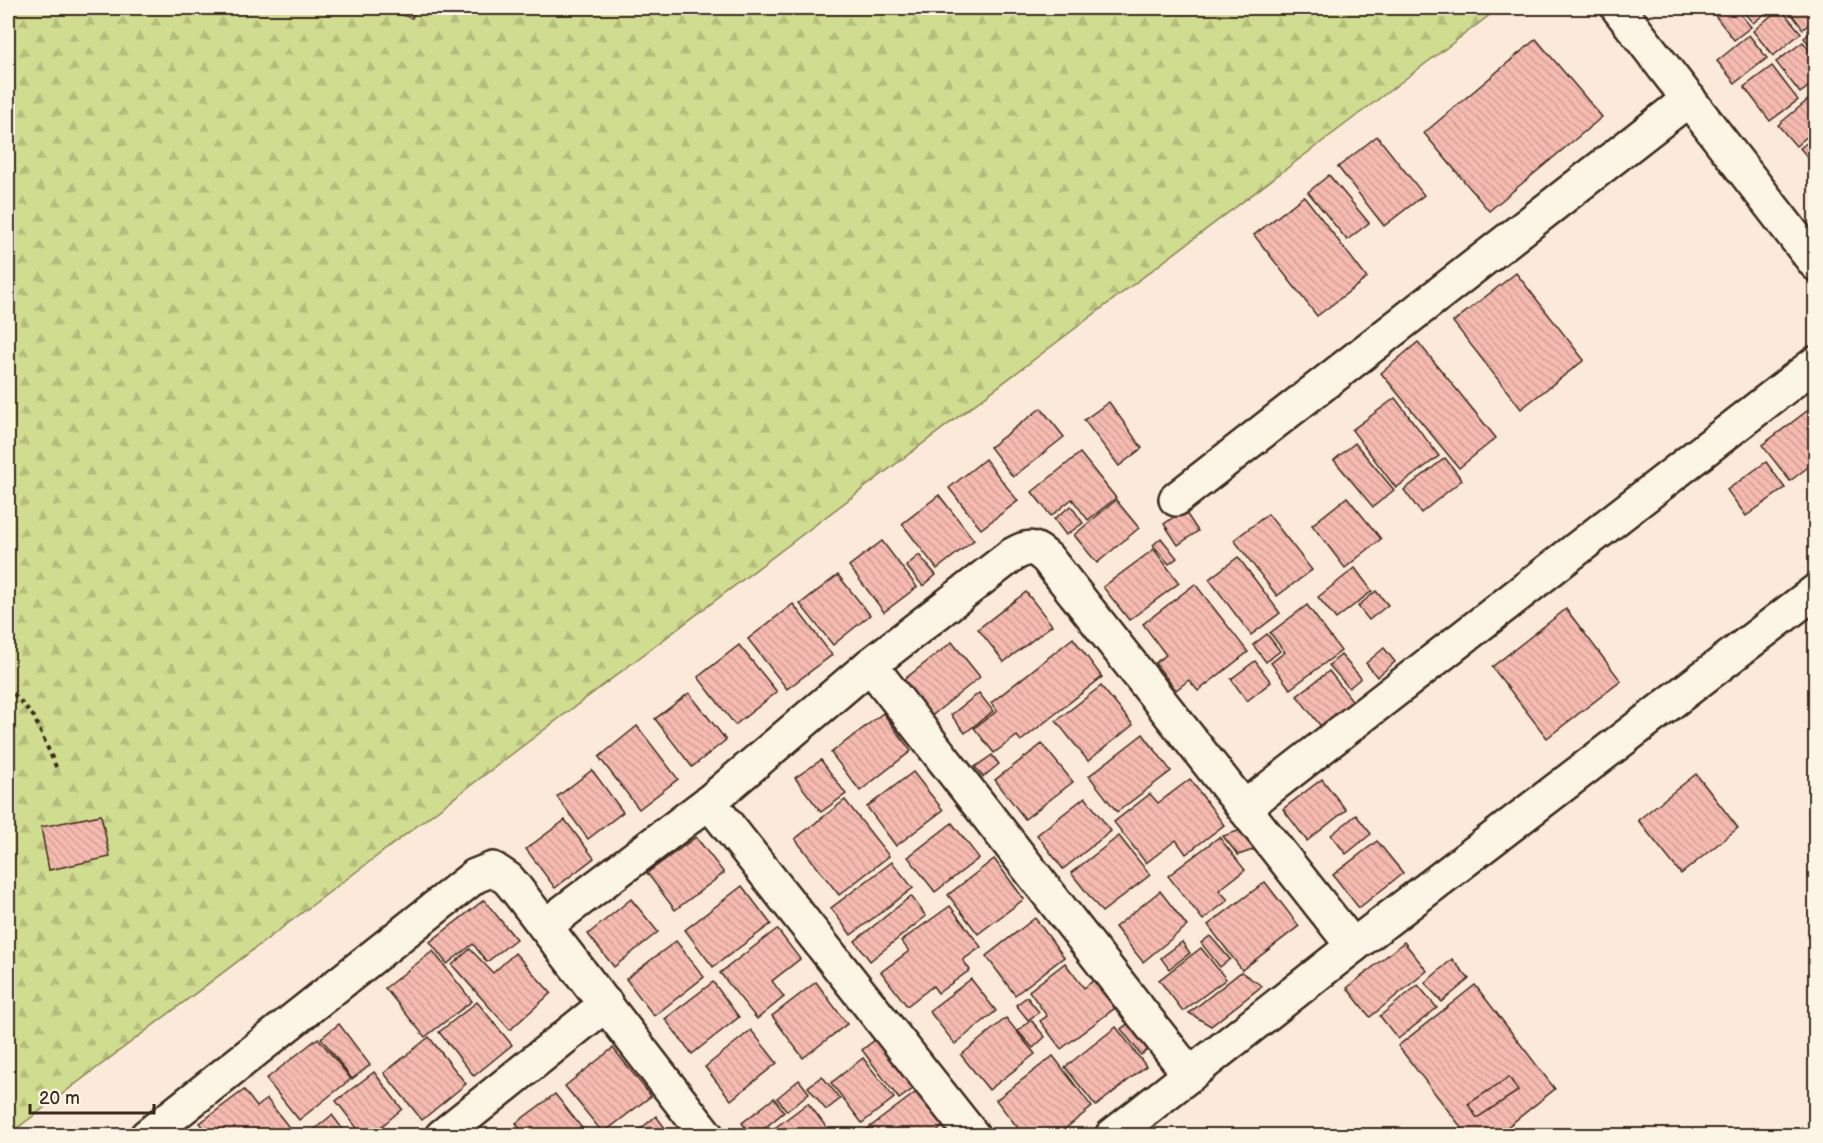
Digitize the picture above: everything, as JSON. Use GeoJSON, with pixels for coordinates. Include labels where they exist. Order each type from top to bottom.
{"type":"FeatureCollection","features":[{"type":"Feature","properties":{"kind":"street"},"geometry":{"type":"LineString","coordinates":[[1618,8],[1815,264]]}},
{"type":"Feature","properties":{"kind":"street"},"geometry":{"type":"LineString","coordinates":[[1176,500],[1689,99]]}},
{"type":"Feature","properties":{"kind":"street"},"geometry":{"type":"LineString","coordinates":[[1244,808],[1815,363]]}},
{"type":"Feature","properties":{"kind":"street"},"geometry":{"type":"LineString","coordinates":[[545,926],[709,802],[870,665],[1012,555],[1025,548],[1035,548],[1054,567],[1353,946]]}},
{"type":"Feature","properties":{"kind":"street"},"geometry":{"type":"LineString","coordinates":[[1112,1136],[1353,946],[1815,591]]}},
{"type":"Feature","properties":{"kind":"street"},"geometry":{"type":"LineString","coordinates":[[870,665],[1190,1075]]}},
{"type":"Feature","properties":{"kind":"street"},"geometry":{"type":"LineString","coordinates":[[709,802],[973,1136]]}},
{"type":"Feature","properties":{"kind":"street"},"geometry":{"type":"LineString","coordinates":[[147,1136],[475,876],[493,869],[508,879],[707,1136]]}},
{"type":"Feature","properties":{"kind":"street"},"geometry":{"type":"LineString","coordinates":[[442,1136],[606,1004]]}},
{"type":"Feature","properties":{"kind":"path"},"geometry":{"type":"LineString","coordinates":[[8,687],[34,717],[57,769]]}},
{"type":"Feature","properties":{"kind":"green space"},"geometry":{"type":"Polygon","coordinates":[[[8,8],[1499,8],[8,1135],[8,8]]]}},
{"type":"Feature","properties":{"kind":"building"},"geometry":{"type":"Polygon","coordinates":[[[382,8],[416,8],[412,18],[382,8]]]}},
{"type":"Feature","properties":{"kind":"building"},"geometry":{"type":"Polygon","coordinates":[[[1735,8],[1751,27],[1734,40],[1710,9],[1735,8]]]}},
{"type":"Feature","properties":{"kind":"building"},"geometry":{"type":"Polygon","coordinates":[[[1740,8],[1772,8],[1753,23],[1740,8]]]}},
{"type":"Feature","properties":{"kind":"building"},"geometry":{"type":"Polygon","coordinates":[[[1780,8],[1801,33],[1773,56],[1753,31],[1780,8]]]}},
{"type":"Feature","properties":{"kind":"building"},"geometry":{"type":"Polygon","coordinates":[[[1787,8],[1816,8],[1816,19],[1803,29],[1787,8]]]}},
{"type":"Feature","properties":{"kind":"building"},"geometry":{"type":"Polygon","coordinates":[[[1816,28],[1816,52],[1804,38],[1816,28]]]}},
{"type":"Feature","properties":{"kind":"building"},"geometry":{"type":"Polygon","coordinates":[[[1749,35],[1767,58],[1735,83],[1717,61],[1749,35]]]}},
{"type":"Feature","properties":{"kind":"building"},"geometry":{"type":"Polygon","coordinates":[[[1536,39],[1602,117],[1489,211],[1424,133],[1536,39]]]}},
{"type":"Feature","properties":{"kind":"building"},"geometry":{"type":"Polygon","coordinates":[[[1803,42],[1816,59],[1816,81],[1800,93],[1776,62],[1803,42]]]}},
{"type":"Feature","properties":{"kind":"building"},"geometry":{"type":"Polygon","coordinates":[[[1772,66],[1798,100],[1770,121],[1744,87],[1772,66]]]}},
{"type":"Feature","properties":{"kind":"building"},"geometry":{"type":"Polygon","coordinates":[[[1815,94],[1816,129],[1796,146],[1778,125],[1815,94]]]}},
{"type":"Feature","properties":{"kind":"building"},"geometry":{"type":"Polygon","coordinates":[[[1377,136],[1424,195],[1384,226],[1338,167],[1377,136]]]}},
{"type":"Feature","properties":{"kind":"building"},"geometry":{"type":"Polygon","coordinates":[[[1816,136],[1816,167],[1800,148],[1816,136]]]}},
{"type":"Feature","properties":{"kind":"building"},"geometry":{"type":"Polygon","coordinates":[[[1329,175],[1369,223],[1347,240],[1308,192],[1329,175]]]}},
{"type":"Feature","properties":{"kind":"building"},"geometry":{"type":"Polygon","coordinates":[[[1304,196],[1367,278],[1317,316],[1254,235],[1304,196]]]}},
{"type":"Feature","properties":{"kind":"building"},"geometry":{"type":"Polygon","coordinates":[[[1516,273],[1584,360],[1521,409],[1453,322],[1516,273]]]}},
{"type":"Feature","properties":{"kind":"building"},"geometry":{"type":"Polygon","coordinates":[[[1418,342],[1496,438],[1459,468],[1381,373],[1418,342]]]}},
{"type":"Feature","properties":{"kind":"building"},"geometry":{"type":"Polygon","coordinates":[[[1395,398],[1439,456],[1396,488],[1352,430],[1395,398]]]}},
{"type":"Feature","properties":{"kind":"building"},"geometry":{"type":"Polygon","coordinates":[[[1109,402],[1142,448],[1119,466],[1084,420],[1109,402]]]}},
{"type":"Feature","properties":{"kind":"building"},"geometry":{"type":"Polygon","coordinates":[[[1041,408],[1064,437],[1013,477],[990,447],[1041,408]]]}},
{"type":"Feature","properties":{"kind":"building"},"geometry":{"type":"Polygon","coordinates":[[[1811,408],[1816,415],[1816,461],[1790,481],[1762,445],[1811,408]]]}},
{"type":"Feature","properties":{"kind":"building"},"geometry":{"type":"Polygon","coordinates":[[[1355,443],[1394,490],[1373,507],[1334,460],[1355,443]]]}},
{"type":"Feature","properties":{"kind":"building"},"geometry":{"type":"Polygon","coordinates":[[[1080,453],[1116,498],[1088,520],[1072,499],[1051,516],[1032,492],[1080,453]]]}},
{"type":"Feature","properties":{"kind":"building"},"geometry":{"type":"Polygon","coordinates":[[[1445,458],[1462,480],[1421,513],[1404,490],[1445,458]]]}},
{"type":"Feature","properties":{"kind":"building"},"geometry":{"type":"Polygon","coordinates":[[[985,459],[1018,501],[981,529],[949,488],[985,459]]]}},
{"type":"Feature","properties":{"kind":"building"},"geometry":{"type":"Polygon","coordinates":[[[1766,462],[1785,488],[1746,516],[1727,490],[1766,462]]]}},
{"type":"Feature","properties":{"kind":"building"},"geometry":{"type":"Polygon","coordinates":[[[939,495],[974,540],[937,569],[902,524],[939,495]]]}},
{"type":"Feature","properties":{"kind":"building"},"geometry":{"type":"Polygon","coordinates":[[[1347,497],[1381,539],[1345,568],[1312,525],[1347,497]]]}},
{"type":"Feature","properties":{"kind":"building"},"geometry":{"type":"Polygon","coordinates":[[[1116,500],[1139,528],[1097,563],[1074,535],[1116,500]]]}},
{"type":"Feature","properties":{"kind":"building"},"geometry":{"type":"Polygon","coordinates":[[[1071,506],[1083,523],[1066,535],[1054,519],[1071,506]]]}},
{"type":"Feature","properties":{"kind":"building"},"geometry":{"type":"Polygon","coordinates":[[[1184,510],[1198,531],[1178,545],[1164,524],[1184,510]]]}},
{"type":"Feature","properties":{"kind":"building"},"geometry":{"type":"Polygon","coordinates":[[[1268,514],[1312,570],[1277,596],[1234,540],[1268,514]]]}},
{"type":"Feature","properties":{"kind":"building"},"geometry":{"type":"Polygon","coordinates":[[[1161,538],[1177,558],[1169,564],[1153,545],[1161,538]]]}},
{"type":"Feature","properties":{"kind":"building"},"geometry":{"type":"Polygon","coordinates":[[[882,541],[917,587],[884,612],[849,566],[882,541]]]}},
{"type":"Feature","properties":{"kind":"building"},"geometry":{"type":"Polygon","coordinates":[[[1154,549],[1179,583],[1129,620],[1103,587],[1154,549]]]}},
{"type":"Feature","properties":{"kind":"building"},"geometry":{"type":"Polygon","coordinates":[[[919,555],[936,575],[923,586],[906,566],[919,555]]]}},
{"type":"Feature","properties":{"kind":"building"},"geometry":{"type":"Polygon","coordinates":[[[1238,557],[1280,613],[1251,635],[1209,579],[1238,557]]]}},
{"type":"Feature","properties":{"kind":"building"},"geometry":{"type":"Polygon","coordinates":[[[1355,568],[1372,591],[1336,619],[1318,597],[1355,568]]]}},
{"type":"Feature","properties":{"kind":"building"},"geometry":{"type":"Polygon","coordinates":[[[838,575],[870,615],[833,645],[800,604],[838,575]]]}},
{"type":"Feature","properties":{"kind":"building"},"geometry":{"type":"Polygon","coordinates":[[[1195,584],[1248,652],[1198,691],[1189,680],[1176,690],[1155,663],[1166,655],[1143,624],[1195,584]]]}},
{"type":"Feature","properties":{"kind":"building"},"geometry":{"type":"Polygon","coordinates":[[[1376,591],[1388,605],[1369,620],[1358,606],[1376,591]]]}},
{"type":"Feature","properties":{"kind":"building"},"geometry":{"type":"Polygon","coordinates":[[[1026,592],[1052,625],[1004,662],[978,629],[1026,592]]]}},
{"type":"Feature","properties":{"kind":"building"},"geometry":{"type":"Polygon","coordinates":[[[793,604],[832,655],[787,689],[748,639],[793,604]]]}},
{"type":"Feature","properties":{"kind":"building"},"geometry":{"type":"Polygon","coordinates":[[[1307,605],[1341,651],[1290,689],[1271,663],[1285,652],[1270,633],[1307,605]]]}},
{"type":"Feature","properties":{"kind":"building"},"geometry":{"type":"Polygon","coordinates":[[[1566,609],[1621,681],[1547,738],[1492,667],[1566,609]]]}},
{"type":"Feature","properties":{"kind":"building"},"geometry":{"type":"Polygon","coordinates":[[[1267,634],[1280,651],[1266,662],[1253,645],[1267,634]]]}},
{"type":"Feature","properties":{"kind":"building"},"geometry":{"type":"Polygon","coordinates":[[[1073,638],[1102,677],[1021,741],[1017,736],[994,753],[974,728],[997,711],[991,703],[1073,638]]]}},
{"type":"Feature","properties":{"kind":"building"},"geometry":{"type":"Polygon","coordinates":[[[952,642],[980,677],[929,718],[901,682],[952,642]]]}},
{"type":"Feature","properties":{"kind":"building"},"geometry":{"type":"Polygon","coordinates":[[[739,645],[777,692],[735,725],[698,677],[739,645]]]}},
{"type":"Feature","properties":{"kind":"building"},"geometry":{"type":"Polygon","coordinates":[[[1384,648],[1395,662],[1377,677],[1366,663],[1384,648]]]}},
{"type":"Feature","properties":{"kind":"building"},"geometry":{"type":"Polygon","coordinates":[[[1341,655],[1361,678],[1349,688],[1329,665],[1341,655]]]}},
{"type":"Feature","properties":{"kind":"building"},"geometry":{"type":"Polygon","coordinates":[[[1255,661],[1271,682],[1247,701],[1231,679],[1255,661]]]}},
{"type":"Feature","properties":{"kind":"building"},"geometry":{"type":"Polygon","coordinates":[[[1329,671],[1355,704],[1323,729],[1297,696],[1329,671]]]}},
{"type":"Feature","properties":{"kind":"building"},"geometry":{"type":"Polygon","coordinates":[[[1101,686],[1133,725],[1088,761],[1056,721],[1101,686]]]}},
{"type":"Feature","properties":{"kind":"building"},"geometry":{"type":"Polygon","coordinates":[[[689,693],[726,740],[692,767],[655,719],[689,693]]]}},
{"type":"Feature","properties":{"kind":"building"},"geometry":{"type":"Polygon","coordinates":[[[979,693],[993,711],[965,733],[951,715],[979,693]]]}},
{"type":"Feature","properties":{"kind":"building"},"geometry":{"type":"Polygon","coordinates":[[[883,713],[911,751],[860,791],[831,753],[883,713]]]}},
{"type":"Feature","properties":{"kind":"building"},"geometry":{"type":"Polygon","coordinates":[[[637,726],[678,779],[639,809],[599,757],[637,726]]]}},
{"type":"Feature","properties":{"kind":"building"},"geometry":{"type":"Polygon","coordinates":[[[1143,734],[1171,771],[1117,812],[1089,776],[1143,734]]]}},
{"type":"Feature","properties":{"kind":"building"},"geometry":{"type":"Polygon","coordinates":[[[1042,744],[1073,782],[1025,819],[995,780],[1042,744]]]}},
{"type":"Feature","properties":{"kind":"building"},"geometry":{"type":"Polygon","coordinates":[[[992,755],[999,764],[983,777],[975,767],[992,755]]]}},
{"type":"Feature","properties":{"kind":"building"},"geometry":{"type":"Polygon","coordinates":[[[821,760],[846,794],[821,812],[795,778],[821,760]]]}},
{"type":"Feature","properties":{"kind":"building"},"geometry":{"type":"Polygon","coordinates":[[[592,770],[623,812],[588,839],[557,797],[592,770]]]}},
{"type":"Feature","properties":{"kind":"building"},"geometry":{"type":"Polygon","coordinates":[[[913,772],[943,810],[896,846],[867,807],[913,772]]]}},
{"type":"Feature","properties":{"kind":"building"},"geometry":{"type":"Polygon","coordinates":[[[1696,774],[1738,828],[1681,874],[1638,820],[1696,774]]]}},
{"type":"Feature","properties":{"kind":"building"},"geometry":{"type":"Polygon","coordinates":[[[1190,779],[1224,825],[1186,854],[1176,840],[1146,863],[1114,822],[1150,794],[1158,803],[1190,779]]]}},
{"type":"Feature","properties":{"kind":"building"},"geometry":{"type":"Polygon","coordinates":[[[1322,779],[1346,810],[1307,841],[1283,809],[1322,779]]]}},
{"type":"Feature","properties":{"kind":"building"},"geometry":{"type":"Polygon","coordinates":[[[1085,797],[1111,831],[1063,869],[1037,835],[1085,797]]]}},
{"type":"Feature","properties":{"kind":"building"},"geometry":{"type":"Polygon","coordinates":[[[845,800],[889,856],[839,895],[795,839],[845,800]]]}},
{"type":"Feature","properties":{"kind":"building"},"geometry":{"type":"Polygon","coordinates":[[[101,815],[110,857],[49,870],[41,827],[101,815]]]}},
{"type":"Feature","properties":{"kind":"building"},"geometry":{"type":"Polygon","coordinates":[[[1356,815],[1371,834],[1346,854],[1331,835],[1356,815]]]}},
{"type":"Feature","properties":{"kind":"building"},"geometry":{"type":"Polygon","coordinates":[[[565,820],[594,858],[555,888],[526,849],[565,820]]]}},
{"type":"Feature","properties":{"kind":"building"},"geometry":{"type":"Polygon","coordinates":[[[952,823],[979,858],[935,892],[908,857],[952,823]]]}},
{"type":"Feature","properties":{"kind":"building"},"geometry":{"type":"Polygon","coordinates":[[[1250,827],[1265,846],[1238,855],[1223,836],[1250,827]]]}},
{"type":"Feature","properties":{"kind":"building"},"geometry":{"type":"Polygon","coordinates":[[[1119,836],[1150,875],[1102,912],[1071,873],[1119,836]]]}},
{"type":"Feature","properties":{"kind":"building"},"geometry":{"type":"Polygon","coordinates":[[[696,837],[724,873],[675,910],[647,873],[696,837]]]}},
{"type":"Feature","properties":{"kind":"building"},"geometry":{"type":"Polygon","coordinates":[[[1219,837],[1245,870],[1219,890],[1228,900],[1203,920],[1168,876],[1219,837]]]}},
{"type":"Feature","properties":{"kind":"building"},"geometry":{"type":"Polygon","coordinates":[[[1377,841],[1403,873],[1359,908],[1333,875],[1377,841]]]}},
{"type":"Feature","properties":{"kind":"building"},"geometry":{"type":"Polygon","coordinates":[[[994,859],[1024,899],[978,934],[948,895],[994,859]]]}},
{"type":"Feature","properties":{"kind":"building"},"geometry":{"type":"Polygon","coordinates":[[[892,862],[913,888],[851,935],[831,908],[892,862]]]}},
{"type":"Feature","properties":{"kind":"building"},"geometry":{"type":"Polygon","coordinates":[[[1265,882],[1299,926],[1242,970],[1208,925],[1265,882]]]}},
{"type":"Feature","properties":{"kind":"building"},"geometry":{"type":"Polygon","coordinates":[[[742,886],[771,924],[713,967],[685,930],[742,886]]]}},
{"type":"Feature","properties":{"kind":"building"},"geometry":{"type":"Polygon","coordinates":[[[1160,891],[1187,926],[1143,962],[1115,927],[1160,891]]]}},
{"type":"Feature","properties":{"kind":"building"},"geometry":{"type":"Polygon","coordinates":[[[911,896],[926,916],[870,961],[855,941],[911,896]]]}},
{"type":"Feature","properties":{"kind":"building"},"geometry":{"type":"Polygon","coordinates":[[[631,899],[658,932],[614,967],[588,934],[631,899]]]}},
{"type":"Feature","properties":{"kind":"building"},"geometry":{"type":"Polygon","coordinates":[[[484,900],[516,939],[487,962],[473,944],[447,964],[430,942],[484,900]]]}},
{"type":"Feature","properties":{"kind":"building"},"geometry":{"type":"Polygon","coordinates":[[[950,906],[981,947],[963,960],[970,970],[938,993],[933,986],[907,1006],[881,972],[909,951],[901,941],[950,906]]]}},
{"type":"Feature","properties":{"kind":"building"},"geometry":{"type":"Polygon","coordinates":[[[1035,918],[1064,957],[1015,995],[986,956],[1035,918]]]}},
{"type":"Feature","properties":{"kind":"building"},"geometry":{"type":"Polygon","coordinates":[[[777,929],[800,959],[772,981],[784,997],[757,1019],[720,973],[777,929]]]}},
{"type":"Feature","properties":{"kind":"building"},"geometry":{"type":"Polygon","coordinates":[[[1210,936],[1230,959],[1220,967],[1201,943],[1210,936]]]}},
{"type":"Feature","properties":{"kind":"building"},"geometry":{"type":"Polygon","coordinates":[[[676,941],[704,977],[654,1016],[626,979],[676,941]]]}},
{"type":"Feature","properties":{"kind":"building"},"geometry":{"type":"Polygon","coordinates":[[[1182,942],[1190,953],[1169,969],[1161,958],[1182,942]]]}},
{"type":"Feature","properties":{"kind":"building"},"geometry":{"type":"Polygon","coordinates":[[[1404,942],[1427,971],[1370,1017],[1347,988],[1404,942]]]}},
{"type":"Feature","properties":{"kind":"building"},"geometry":{"type":"Polygon","coordinates":[[[1201,948],[1226,979],[1183,1011],[1159,980],[1201,948]]]}},
{"type":"Feature","properties":{"kind":"building"},"geometry":{"type":"Polygon","coordinates":[[[470,949],[493,973],[515,953],[551,993],[510,1030],[452,965],[470,949]]]}},
{"type":"Feature","properties":{"kind":"building"},"geometry":{"type":"Polygon","coordinates":[[[433,951],[472,1001],[425,1037],[385,988],[433,951]]]}},
{"type":"Feature","properties":{"kind":"building"},"geometry":{"type":"Polygon","coordinates":[[[1452,959],[1469,979],[1442,1002],[1425,983],[1452,959]]]}},
{"type":"Feature","properties":{"kind":"building"},"geometry":{"type":"Polygon","coordinates":[[[1065,963],[1084,988],[1094,980],[1115,1008],[1061,1049],[1040,1021],[1047,1016],[1029,991],[1065,963]]]}},
{"type":"Feature","properties":{"kind":"building"},"geometry":{"type":"Polygon","coordinates":[[[1241,972],[1262,986],[1211,1026],[1189,1013],[1241,972]]]}},
{"type":"Feature","properties":{"kind":"building"},"geometry":{"type":"Polygon","coordinates":[[[971,979],[996,1011],[955,1044],[929,1011],[971,979]]]}},
{"type":"Feature","properties":{"kind":"building"},"geometry":{"type":"Polygon","coordinates":[[[713,982],[739,1017],[692,1054],[665,1019],[713,982]]]}},
{"type":"Feature","properties":{"kind":"building"},"geometry":{"type":"Polygon","coordinates":[[[816,982],[847,1024],[803,1058],[772,1016],[816,982]]]}},
{"type":"Feature","properties":{"kind":"building"},"geometry":{"type":"Polygon","coordinates":[[[1418,985],[1437,1008],[1398,1039],[1380,1016],[1418,985]]]}},
{"type":"Feature","properties":{"kind":"building"},"geometry":{"type":"Polygon","coordinates":[[[1475,985],[1555,1089],[1496,1136],[1468,1136],[1398,1046],[1475,985]]]}},
{"type":"Feature","properties":{"kind":"building"},"geometry":{"type":"Polygon","coordinates":[[[1027,997],[1039,1012],[1028,1020],[1016,1005],[1027,997]]]}},
{"type":"Feature","properties":{"kind":"building"},"geometry":{"type":"Polygon","coordinates":[[[477,1002],[512,1045],[474,1076],[439,1032],[477,1002]]]}},
{"type":"Feature","properties":{"kind":"building"},"geometry":{"type":"Polygon","coordinates":[[[1006,1018],[1035,1054],[989,1090],[961,1055],[1006,1018]]]}},
{"type":"Feature","properties":{"kind":"building"},"geometry":{"type":"Polygon","coordinates":[[[1134,1019],[1154,1045],[1141,1055],[1121,1029],[1134,1019]]]}},
{"type":"Feature","properties":{"kind":"building"},"geometry":{"type":"Polygon","coordinates":[[[1031,1020],[1045,1037],[1033,1048],[1018,1031],[1031,1020]]]}},
{"type":"Feature","properties":{"kind":"building"},"geometry":{"type":"Polygon","coordinates":[[[339,1024],[370,1065],[352,1079],[321,1038],[339,1024]]]}},
{"type":"Feature","properties":{"kind":"building"},"geometry":{"type":"Polygon","coordinates":[[[1116,1027],[1146,1066],[1096,1106],[1065,1067],[1116,1027]]]}},
{"type":"Feature","properties":{"kind":"building"},"geometry":{"type":"Polygon","coordinates":[[[751,1030],[777,1063],[731,1100],[705,1067],[751,1030]]]}},
{"type":"Feature","properties":{"kind":"building"},"geometry":{"type":"Polygon","coordinates":[[[880,1036],[917,1086],[899,1099],[862,1050],[880,1036]]]}},
{"type":"Feature","properties":{"kind":"building"},"geometry":{"type":"Polygon","coordinates":[[[429,1037],[466,1084],[422,1120],[384,1073],[429,1037]]]}},
{"type":"Feature","properties":{"kind":"building"},"geometry":{"type":"Polygon","coordinates":[[[318,1038],[351,1079],[299,1120],[266,1079],[318,1038]]]}},
{"type":"Feature","properties":{"kind":"building"},"geometry":{"type":"Polygon","coordinates":[[[613,1048],[651,1096],[603,1133],[565,1086],[613,1048]]]}},
{"type":"Feature","properties":{"kind":"building"},"geometry":{"type":"Polygon","coordinates":[[[1053,1056],[1092,1107],[1056,1136],[1024,1136],[996,1100],[1053,1056]]]}},
{"type":"Feature","properties":{"kind":"building"},"geometry":{"type":"Polygon","coordinates":[[[863,1058],[894,1098],[862,1123],[831,1083],[863,1058]]]}},
{"type":"Feature","properties":{"kind":"building"},"geometry":{"type":"Polygon","coordinates":[[[374,1072],[402,1109],[370,1136],[363,1136],[336,1101],[374,1072]]]}},
{"type":"Feature","properties":{"kind":"building"},"geometry":{"type":"Polygon","coordinates":[[[822,1076],[840,1099],[826,1110],[808,1087],[822,1076]]]}},
{"type":"Feature","properties":{"kind":"building"},"geometry":{"type":"Polygon","coordinates":[[[1509,1077],[1518,1091],[1477,1118],[1468,1104],[1509,1077]]]}},
{"type":"Feature","properties":{"kind":"building"},"geometry":{"type":"Polygon","coordinates":[[[799,1080],[809,1093],[787,1111],[777,1098],[799,1080]]]}},
{"type":"Feature","properties":{"kind":"building"},"geometry":{"type":"Polygon","coordinates":[[[244,1090],[257,1107],[267,1099],[291,1130],[284,1136],[210,1136],[200,1123],[244,1090]]]}},
{"type":"Feature","properties":{"kind":"building"},"geometry":{"type":"Polygon","coordinates":[[[919,1090],[945,1125],[931,1136],[858,1136],[919,1090]]]}},
{"type":"Feature","properties":{"kind":"building"},"geometry":{"type":"Polygon","coordinates":[[[555,1094],[586,1133],[582,1136],[525,1136],[516,1123],[555,1094]]]}},
{"type":"Feature","properties":{"kind":"building"},"geometry":{"type":"Polygon","coordinates":[[[774,1098],[784,1112],[755,1136],[751,1136],[742,1123],[774,1098]]]}},
{"type":"Feature","properties":{"kind":"building"},"geometry":{"type":"Polygon","coordinates":[[[808,1103],[830,1132],[826,1136],[764,1136],[808,1103]]]}},
{"type":"Feature","properties":{"kind":"building"},"geometry":{"type":"Polygon","coordinates":[[[332,1115],[348,1136],[306,1136],[332,1115]]]}},
{"type":"Feature","properties":{"kind":"building"},"geometry":{"type":"Polygon","coordinates":[[[656,1116],[671,1136],[632,1136],[656,1116]]]}}]}
